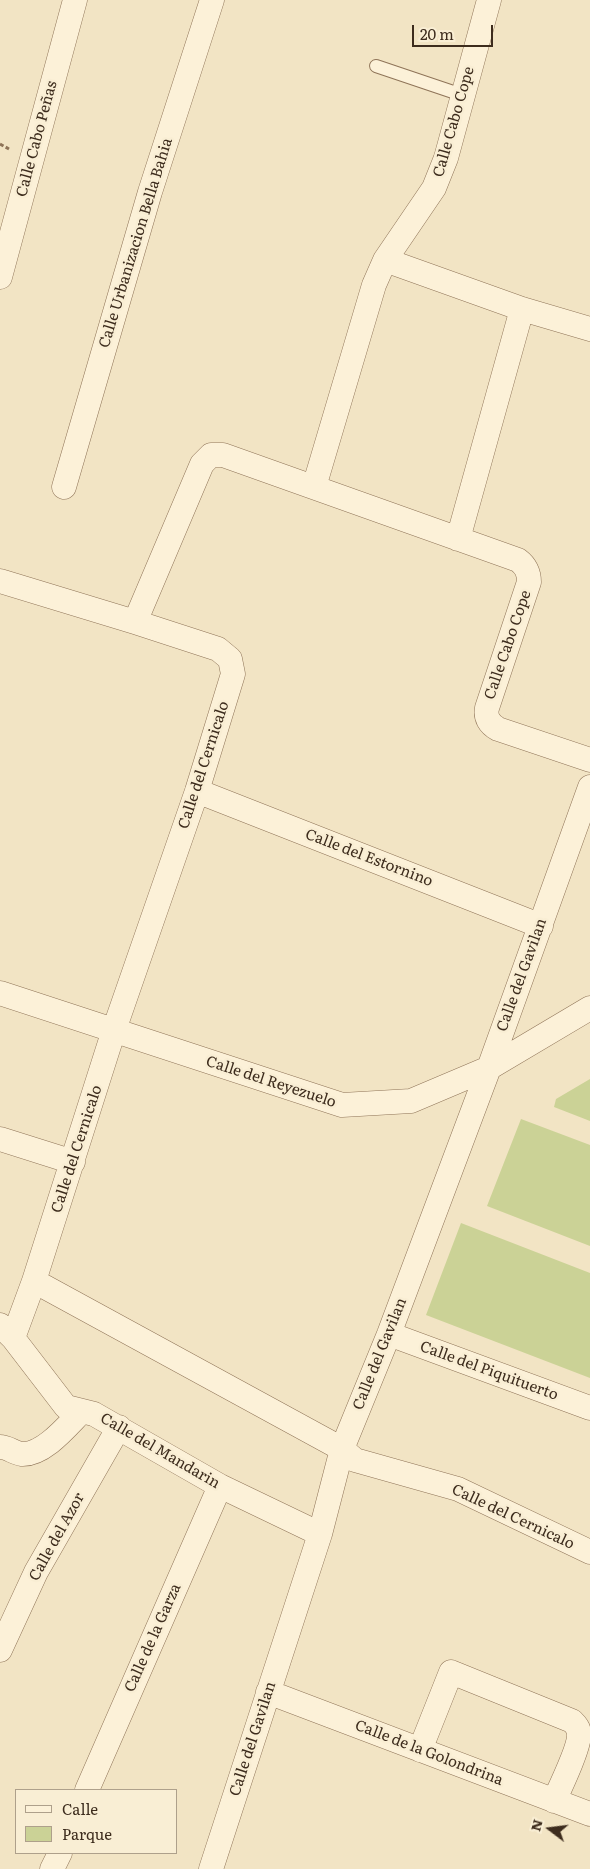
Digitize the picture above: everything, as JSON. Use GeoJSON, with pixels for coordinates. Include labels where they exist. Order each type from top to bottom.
{"type":"FeatureCollection","features":[{"type":"Feature","properties":{"kind":"street","name":"Calle Cabo Peñas"},"geometry":{"type":"LineString","coordinates":[[0,277],[75,0]]}},
{"type":"Feature","properties":{"kind":"street","name":"Calle Urbanizacion Bella Bahia"},"geometry":{"type":"LineString","coordinates":[[64,487],[150,192],[212,0]]}},
{"type":"Feature","properties":{"kind":"street","name":"Calle Cabo Cope"},"geometry":{"type":"LineString","coordinates":[[314,488],[374,285],[385,260],[434,188],[446,158],[489,0]]}},
{"type":"Feature","properties":{"kind":"street"},"geometry":{"type":"LineString","coordinates":[[385,260],[522,309],[590,329]]}},
{"type":"Feature","properties":{"kind":"street"},"geometry":{"type":"LineString","coordinates":[[458,539],[522,309]]}},
{"type":"Feature","properties":{"kind":"street","name":"Calle Cabo Cope"},"geometry":{"type":"LineString","coordinates":[[135,622],[202,464],[211,455],[223,455],[518,560],[523,564],[529,575],[527,588],[487,708],[486,713],[489,722],[498,729],[590,760]]}},
{"type":"Feature","properties":{"kind":"street","name":"Calle del Cernicalo"},"geometry":{"type":"LineString","coordinates":[[0,582],[218,649],[230,659],[233,674],[197,791],[114,1030],[34,1280],[342,1448],[356,1460],[458,1489],[590,1552]]}},
{"type":"Feature","properties":{"kind":"street","name":"Calle del Gavilan"},"geometry":{"type":"LineString","coordinates":[[211,1869],[320,1534],[342,1448],[389,1334],[541,926],[590,787]]}},
{"type":"Feature","properties":{"kind":"street","name":"Calle del Estornino"},"geometry":{"type":"LineString","coordinates":[[197,791],[541,926]]}},
{"type":"Feature","properties":{"kind":"street","name":"Calle del Reyezuelo"},"geometry":{"type":"LineString","coordinates":[[0,993],[342,1105],[411,1102],[488,1068],[590,1008]]}},
{"type":"Feature","properties":{"kind":"street"},"geometry":{"type":"LineString","coordinates":[[0,1139],[73,1162]]}},
{"type":"Feature","properties":{"kind":"street"},"geometry":{"type":"LineString","coordinates":[[6,1331],[34,1280]]}},
{"type":"Feature","properties":{"kind":"street","name":"Calle del Mandarin"},"geometry":{"type":"LineString","coordinates":[[6,1331],[66,1407],[94,1414],[220,1486],[320,1534]]}},
{"type":"Feature","properties":{"kind":"street","name":"Calle del Piquituerto"},"geometry":{"type":"LineString","coordinates":[[389,1334],[590,1408]]}},
{"type":"Feature","properties":{"kind":"street"},"geometry":{"type":"LineString","coordinates":[[0,1447],[7,1447],[22,1454],[38,1451],[82,1411]]}},
{"type":"Feature","properties":{"kind":"street","name":"Calle del Azor"},"geometry":{"type":"LineString","coordinates":[[0,1650],[36,1572],[119,1427]]}},
{"type":"Feature","properties":{"kind":"street","name":"Calle de la Garza"},"geometry":{"type":"LineString","coordinates":[[87,1789],[220,1486]]}},
{"type":"Feature","properties":{"kind":"street"},"geometry":{"type":"LineString","coordinates":[[420,1750],[451,1672],[572,1721],[576,1725],[579,1730],[578,1742],[554,1801]]}},
{"type":"Feature","properties":{"kind":"street","name":"Calle de la Golondrina"},"geometry":{"type":"LineString","coordinates":[[268,1692],[590,1814]]}},
{"type":"Feature","properties":{"kind":"street"},"geometry":{"type":"LineString","coordinates":[[52,1869],[60,1854]]}},
{"type":"Feature","properties":{"kind":"lane"},"geometry":{"type":"LineString","coordinates":[[376,66],[462,95]]}},
{"type":"Feature","properties":{"kind":"green space"},"geometry":{"type":"Polygon","coordinates":[[[590,1079],[590,1121],[554,1107],[556,1099],[590,1079]]]}},
{"type":"Feature","properties":{"kind":"green space"},"geometry":{"type":"Polygon","coordinates":[[[521,1119],[590,1145],[590,1246],[487,1206],[521,1119]]]}},
{"type":"Feature","properties":{"kind":"green space"},"geometry":{"type":"Polygon","coordinates":[[[461,1223],[590,1273],[590,1378],[426,1315],[461,1223]]]}}]}
